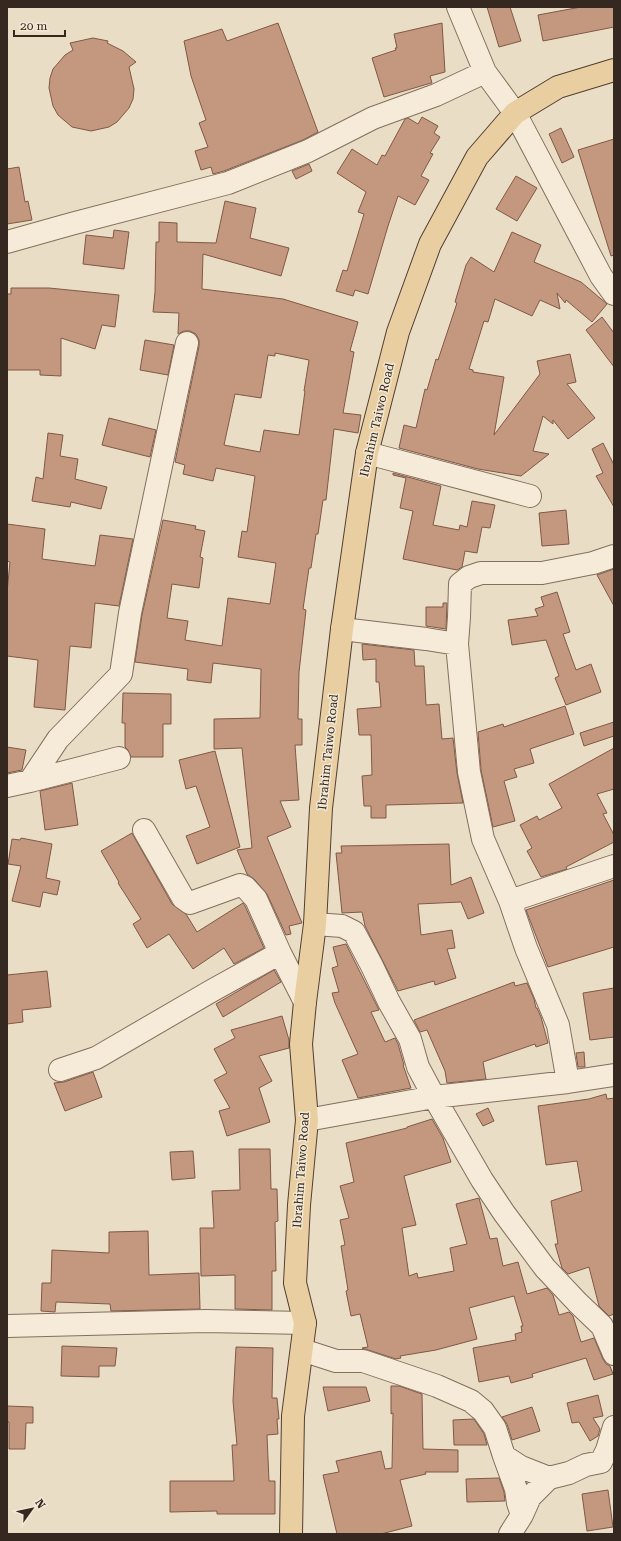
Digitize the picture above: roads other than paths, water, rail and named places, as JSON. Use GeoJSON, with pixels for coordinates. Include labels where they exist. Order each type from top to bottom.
{"type":"FeatureCollection","features":[{"type":"Feature","properties":{"kind":"main road","name":"Ibrahim Taiwo Road"},"geometry":{"type":"LineString","coordinates":[[291,1534],[293,1416],[305,1323],[295,1284],[299,1205],[306,1120],[301,1044],[315,924],[321,808],[342,629],[367,453],[398,332],[430,244],[477,157],[515,113],[558,87],[614,70]]}},
{"type":"Feature","properties":{"kind":"street"},"geometry":{"type":"LineString","coordinates":[[458,7],[485,72],[515,113],[601,276],[614,294]]}},
{"type":"Feature","properties":{"kind":"street"},"geometry":{"type":"LineString","coordinates":[[7,242],[228,183],[308,151],[373,118],[436,95],[485,72]]}},
{"type":"Feature","properties":{"kind":"street"},"geometry":{"type":"LineString","coordinates":[[30,782],[58,739],[121,674],[130,613],[187,343]]}},
{"type":"Feature","properties":{"kind":"street"},"geometry":{"type":"LineString","coordinates":[[367,453],[530,496]]}},
{"type":"Feature","properties":{"kind":"street"},"geometry":{"type":"LineString","coordinates":[[568,1082],[558,1024],[526,948],[510,901],[483,839],[468,772],[457,644],[460,584],[469,576],[481,573],[542,573],[593,563],[614,556]]}},
{"type":"Feature","properties":{"kind":"street"},"geometry":{"type":"LineString","coordinates":[[342,629],[457,644]]}},
{"type":"Feature","properties":{"kind":"street"},"geometry":{"type":"LineString","coordinates":[[7,786],[30,782],[119,758]]}},
{"type":"Feature","properties":{"kind":"street"},"geometry":{"type":"LineString","coordinates":[[144,830],[183,898],[190,903],[240,885],[245,887],[256,900],[280,953],[305,1002]]}},
{"type":"Feature","properties":{"kind":"street"},"geometry":{"type":"LineString","coordinates":[[510,901],[614,866]]}},
{"type":"Feature","properties":{"kind":"street"},"geometry":{"type":"LineString","coordinates":[[315,924],[342,926],[354,932],[370,961],[389,1002],[410,1039],[418,1067],[482,1180],[504,1213],[545,1268],[602,1326],[614,1354]]}},
{"type":"Feature","properties":{"kind":"street"},"geometry":{"type":"LineString","coordinates":[[60,1070],[96,1058],[280,953]]}},
{"type":"Feature","properties":{"kind":"street"},"geometry":{"type":"LineString","coordinates":[[306,1120],[434,1097],[568,1082],[614,1075]]}},
{"type":"Feature","properties":{"kind":"street"},"geometry":{"type":"LineString","coordinates":[[7,1326],[205,1321],[305,1323]]}},
{"type":"Feature","properties":{"kind":"street"},"geometry":{"type":"LineString","coordinates":[[302,1350],[336,1361],[363,1361],[437,1386],[471,1401],[483,1411],[495,1428],[516,1489],[522,1515]]}},
{"type":"Feature","properties":{"kind":"street"},"geometry":{"type":"LineString","coordinates":[[510,1534],[522,1515],[530,1498],[549,1478],[569,1473],[586,1464],[601,1462],[607,1450],[614,1427]]}},
{"type":"Feature","properties":{"kind":"street"},"geometry":{"type":"LineString","coordinates":[[504,1456],[521,1467],[549,1478]]}}]}
